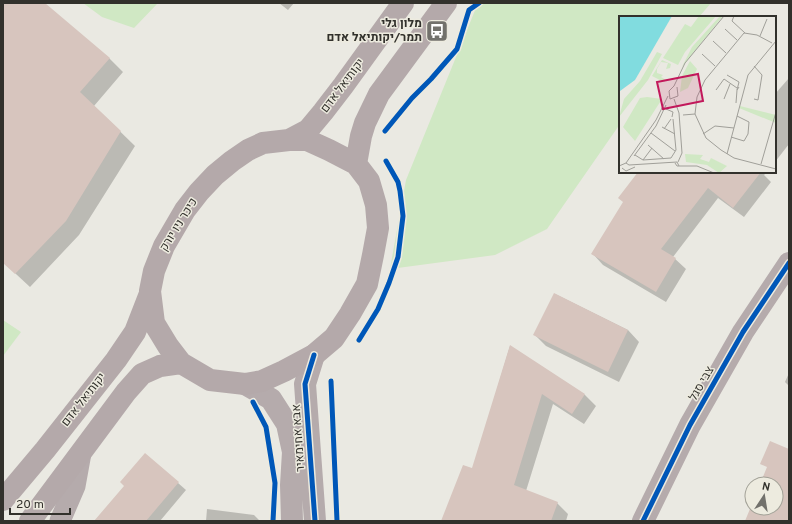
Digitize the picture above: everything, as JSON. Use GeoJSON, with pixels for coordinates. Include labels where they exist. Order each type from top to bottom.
{"type":"FeatureCollection","features":[{"type":"Feature","properties":{"kind":"main road","name":"יקותיאל אדם"},"geometry":{"type":"LineString","coordinates":[[289,140],[308,130],[323,112],[344,86],[403,3]]}},
{"type":"Feature","properties":{"kind":"main road"},"geometry":{"type":"LineString","coordinates":[[356,164],[365,123],[379,94],[446,3]]}},
{"type":"Feature","properties":{"kind":"main road","name":"כיכר ניו יורק"},"geometry":{"type":"LineString","coordinates":[[306,140],[356,164],[369,181],[376,205],[378,228],[366,284],[350,314],[334,338],[314,355],[284,371],[262,381],[244,384],[210,380],[181,363],[168,346],[154,323],[150,291],[154,271],[164,246],[185,210],[204,187],[215,175],[232,161],[248,150],[263,143],[306,140]]}},
{"type":"Feature","properties":{"kind":"main road","name":"יקותיאל אדם"},"geometry":{"type":"LineString","coordinates":[[3,500],[45,450],[116,360],[135,332],[150,291]]}},
{"type":"Feature","properties":{"kind":"main road"},"geometry":{"type":"LineString","coordinates":[[30,521],[126,392],[142,374],[160,366],[181,363]]}},
{"type":"Feature","properties":{"kind":"street","name":"צבי סגל"},"geometry":{"type":"LineString","coordinates":[[643,521],[690,426],[743,332],[789,263]]}},
{"type":"Feature","properties":{"kind":"street","name":"אבא אחימאיר"},"geometry":{"type":"LineString","coordinates":[[314,355],[305,384],[315,521]]}},
{"type":"Feature","properties":{"kind":"street","name":"אבא אחימאיר"},"geometry":{"type":"LineString","coordinates":[[244,384],[271,399],[287,424],[292,452],[292,521]]}},
{"type":"Feature","properties":{"kind":"street"},"geometry":{"type":"LineString","coordinates":[[60,521],[75,486],[81,453]]}},
{"type":"Feature","properties":{"kind":"green space"},"geometry":{"type":"Polygon","coordinates":[[[83,3],[158,3],[134,28],[102,17],[83,3]]]}},
{"type":"Feature","properties":{"kind":"green space"},"geometry":{"type":"Polygon","coordinates":[[[478,3],[711,3],[700,16],[619,16],[619,125],[547,229],[495,255],[390,269],[406,180],[478,3]]]}},
{"type":"Feature","properties":{"kind":"green space"},"geometry":{"type":"Polygon","coordinates":[[[3,320],[21,332],[3,356],[3,320]]]}},
{"type":"Feature","properties":{"kind":"building"},"geometry":{"type":"Polygon","coordinates":[[[3,3],[45,3],[110,58],[80,92],[121,131],[66,221],[15,274],[3,263],[3,3]]]}},
{"type":"Feature","properties":{"kind":"building"},"geometry":{"type":"Polygon","coordinates":[[[637,173],[760,173],[733,208],[708,188],[661,249],[676,258],[656,292],[591,254],[623,202],[618,198],[637,173]]]}},
{"type":"Feature","properties":{"kind":"building"},"geometry":{"type":"Polygon","coordinates":[[[554,293],[628,330],[608,372],[533,335],[554,293]]]}},
{"type":"Feature","properties":{"kind":"building"},"geometry":{"type":"Polygon","coordinates":[[[510,345],[585,394],[572,414],[542,394],[514,485],[558,502],[551,521],[441,521],[463,465],[472,468],[510,345]]]}},
{"type":"Feature","properties":{"kind":"building"},"geometry":{"type":"Polygon","coordinates":[[[770,441],[789,449],[789,521],[745,521],[747,516],[784,516],[784,476],[763,476],[767,467],[760,464],[770,441]]]}},
{"type":"Feature","properties":{"kind":"building"},"geometry":{"type":"Polygon","coordinates":[[[145,453],[179,482],[146,521],[94,521],[124,486],[120,482],[145,453]]]}},
{"type":"Feature","properties":{"kind":"cycle path"},"geometry":{"type":"LineString","coordinates":[[385,131],[412,98],[457,49],[469,10],[479,3]]}},
{"type":"Feature","properties":{"kind":"cycle path"},"geometry":{"type":"LineString","coordinates":[[359,340],[378,309],[398,257],[403,216],[400,191],[398,182],[386,161]]}},
{"type":"Feature","properties":{"kind":"cycle path"},"geometry":{"type":"LineString","coordinates":[[643,521],[690,425],[743,332],[789,263]]}},
{"type":"Feature","properties":{"kind":"cycle path"},"geometry":{"type":"LineString","coordinates":[[314,355],[305,384],[315,521]]}},
{"type":"Feature","properties":{"kind":"cycle path"},"geometry":{"type":"LineString","coordinates":[[331,381],[337,521]]}},
{"type":"Feature","properties":{"kind":"cycle path"},"geometry":{"type":"LineString","coordinates":[[253,402],[266,427],[275,483],[273,521]]}},
{"type":"Feature","properties":{"kind":"place","name":"מלון גלי תמר/יקותיאל אדם"},"geometry":{"type":"Point","coordinates":[437,31]}}]}
